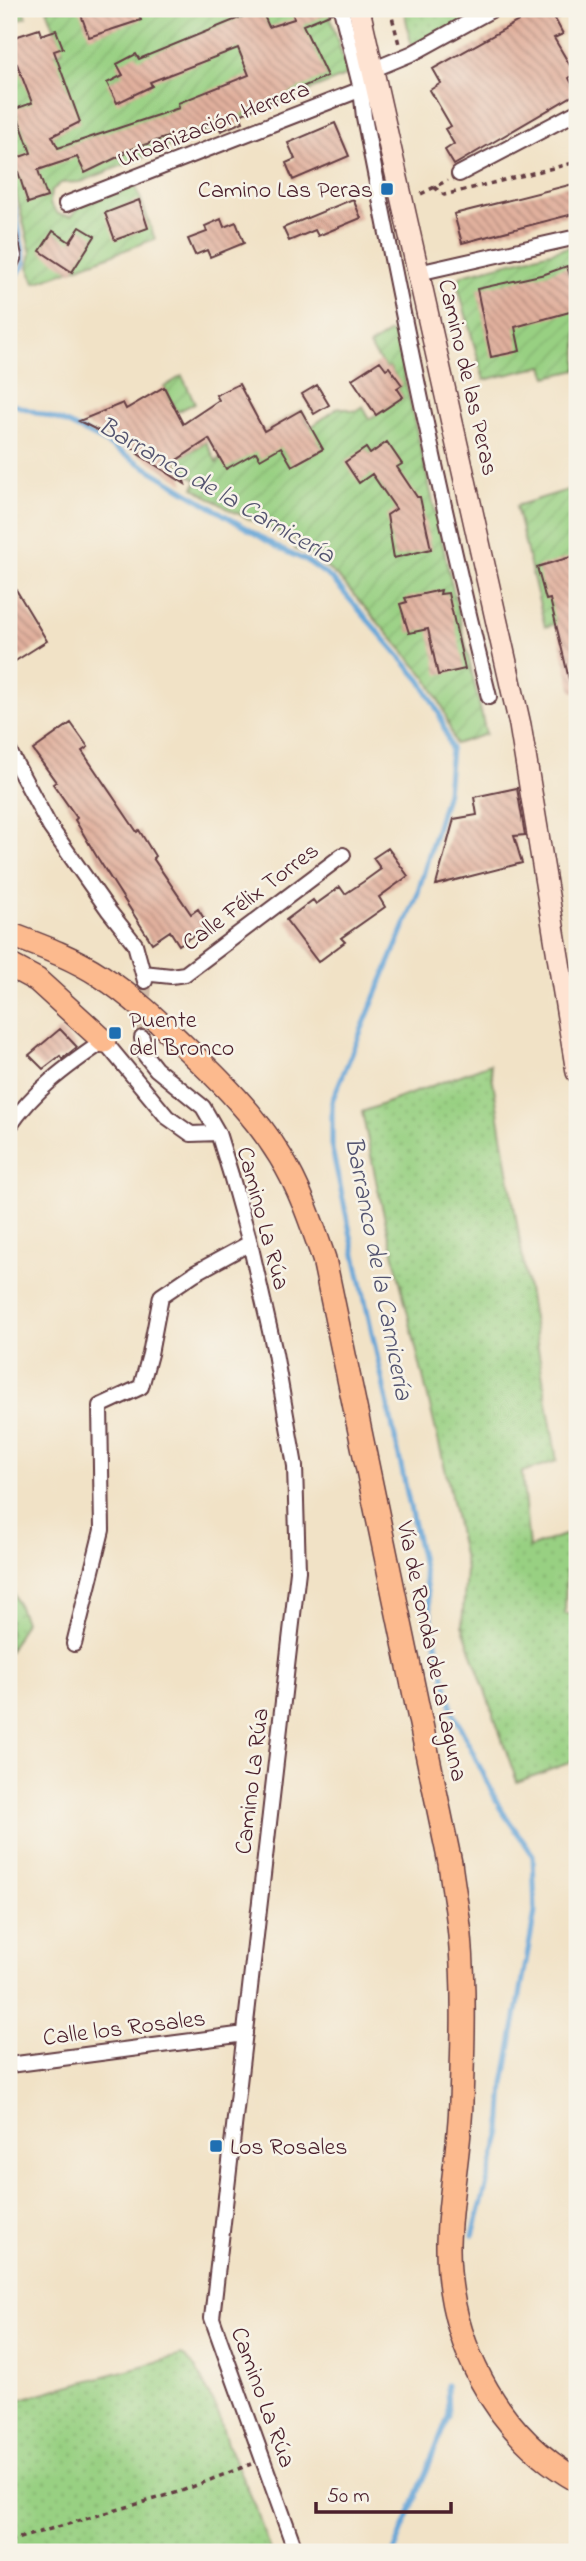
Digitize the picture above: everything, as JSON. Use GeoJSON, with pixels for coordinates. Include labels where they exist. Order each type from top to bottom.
{"type":"FeatureCollection","features":[{"type":"Feature","properties":{"kind":"main road","name":"Camino de las Peras"},"geometry":{"type":"LineString","coordinates":[[359,9],[370,81],[418,274],[526,757],[577,1072]]}},
{"type":"Feature","properties":{"kind":"main road","name":"Vía de Ronda de La Laguna"},"geometry":{"type":"LineString","coordinates":[[9,934],[54,950],[100,976],[147,1011],[230,1090],[251,1115],[281,1158],[307,1210],[324,1259],[450,1863],[460,1937],[464,2028],[461,2104],[448,2242],[454,2309],[471,2361],[496,2405],[526,2441],[577,2480]]}},
{"type":"Feature","properties":{"kind":"main road"},"geometry":{"type":"LineString","coordinates":[[9,965],[37,980],[104,1041]]}},
{"type":"Feature","properties":{"kind":"street"},"geometry":{"type":"LineString","coordinates":[[341,9],[370,81],[364,117],[415,374],[489,697]]}},
{"type":"Feature","properties":{"kind":"street","name":"Urbanización Herrera"},"geometry":{"type":"LineString","coordinates":[[66,204],[370,81],[402,56],[413,53],[493,9]]}},
{"type":"Feature","properties":{"kind":"street"},"geometry":{"type":"LineString","coordinates":[[459,174],[577,112]]}},
{"type":"Feature","properties":{"kind":"street"},"geometry":{"type":"LineString","coordinates":[[9,234],[14,256],[9,267]]}},
{"type":"Feature","properties":{"kind":"street"},"geometry":{"type":"LineString","coordinates":[[418,274],[577,237]]}},
{"type":"Feature","properties":{"kind":"street","name":"Calle Félix Torres"},"geometry":{"type":"LineString","coordinates":[[9,751],[50,827],[135,944],[144,977],[185,974],[343,855]]}},
{"type":"Feature","properties":{"kind":"street","name":"Camino La Rúa"},"geometry":{"type":"LineString","coordinates":[[142,1038],[145,1055],[156,1069],[203,1107],[218,1133],[250,1243],[275,1353],[295,1466],[298,1571],[212,2318],[296,2552]]}},
{"type":"Feature","properties":{"kind":"street"},"geometry":{"type":"LineString","coordinates":[[9,1127],[22,1108],[54,1075],[104,1041],[167,1117],[191,1134],[218,1133]]}},
{"type":"Feature","properties":{"kind":"street"},"geometry":{"type":"LineString","coordinates":[[74,1644],[102,1530],[100,1406],[141,1387],[161,1296],[195,1273],[250,1243]]}},
{"type":"Feature","properties":{"kind":"street","name":"Calle los Rosales"},"geometry":{"type":"LineString","coordinates":[[9,2065],[245,2034]]}},
{"type":"Feature","properties":{"kind":"path"},"geometry":{"type":"LineString","coordinates":[[390,9],[402,56]]}},
{"type":"Feature","properties":{"kind":"path"},"geometry":{"type":"LineString","coordinates":[[434,187],[444,195],[577,162]]}},
{"type":"Feature","properties":{"kind":"path"},"geometry":{"type":"LineString","coordinates":[[9,2541],[179,2492],[262,2459]]}},
{"type":"Feature","properties":{"kind":"green space"},"geometry":{"type":"Polygon","coordinates":[[[9,9],[23,9],[26,17],[9,23],[9,9]]]}},
{"type":"Feature","properties":{"kind":"green space"},"geometry":{"type":"Polygon","coordinates":[[[47,9],[328,9],[348,75],[81,182],[61,183],[51,191],[50,204],[58,214],[71,216],[81,206],[135,184],[155,239],[35,283],[28,267],[31,253],[9,165],[9,69],[63,51],[47,9]]]}},
{"type":"Feature","properties":{"kind":"green space"},"geometry":{"type":"Polygon","coordinates":[[[404,9],[493,9],[413,53],[404,9]]]}},
{"type":"Feature","properties":{"kind":"green space"},"geometry":{"type":"Polygon","coordinates":[[[577,245],[577,370],[547,377],[543,366],[484,380],[457,283],[462,275],[577,245]]]}},
{"type":"Feature","properties":{"kind":"green space"},"geometry":{"type":"Polygon","coordinates":[[[390,332],[395,336],[486,734],[455,744],[443,708],[426,677],[339,578],[308,553],[295,549],[298,541],[230,510],[194,488],[197,479],[180,470],[177,460],[206,442],[217,463],[220,457],[301,410],[311,427],[339,407],[355,411],[363,406],[369,419],[403,397],[397,388],[401,385],[389,367],[386,369],[369,346],[390,332]]]}},
{"type":"Feature","properties":{"kind":"green space"},"geometry":{"type":"Polygon","coordinates":[[[182,376],[195,403],[177,412],[164,387],[182,376]]]}},
{"type":"Feature","properties":{"kind":"green space"},"geometry":{"type":"Polygon","coordinates":[[[577,487],[577,618],[545,627],[516,506],[577,487]]]}},
{"type":"Feature","properties":{"kind":"green space"},"geometry":{"type":"Polygon","coordinates":[[[490,1064],[557,1461],[522,1472],[529,1548],[577,1530],[577,1566],[566,1571],[565,1614],[577,1614],[577,1760],[517,1782],[462,1625],[466,1570],[448,1481],[378,1190],[362,1112],[490,1064]]]}},
{"type":"Feature","properties":{"kind":"green space"},"geometry":{"type":"Polygon","coordinates":[[[9,1582],[25,1622],[9,1652],[9,1582]]]}},
{"type":"Feature","properties":{"kind":"green space"},"geometry":{"type":"Polygon","coordinates":[[[182,2355],[195,2367],[219,2415],[227,2444],[255,2505],[270,2552],[9,2552],[9,2402],[182,2355]]]}},
{"type":"Feature","properties":{"kind":"building"},"geometry":{"type":"Polygon","coordinates":[[[79,9],[116,9],[117,12],[137,9],[141,20],[89,37],[79,9]]]}},
{"type":"Feature","properties":{"kind":"building"},"geometry":{"type":"Polygon","coordinates":[[[261,9],[269,27],[294,19],[292,9],[332,9],[332,13],[303,25],[327,76],[240,115],[243,122],[221,131],[217,122],[189,133],[188,130],[123,152],[124,154],[85,173],[77,157],[38,170],[47,197],[28,203],[14,159],[31,153],[15,109],[32,103],[17,64],[9,67],[9,39],[39,29],[41,35],[56,30],[63,48],[54,51],[80,122],[52,136],[58,148],[179,108],[178,103],[249,75],[238,48],[150,82],[152,86],[117,103],[107,83],[123,75],[117,64],[136,54],[139,59],[261,9]]]}},
{"type":"Feature","properties":{"kind":"building"},"geometry":{"type":"Polygon","coordinates":[[[540,9],[573,9],[555,19],[563,34],[554,38],[575,74],[569,78],[577,93],[454,165],[445,150],[454,144],[445,129],[451,126],[430,90],[441,83],[433,69],[540,9]]]}},
{"type":"Feature","properties":{"kind":"building"},"geometry":{"type":"Polygon","coordinates":[[[335,123],[349,156],[293,180],[286,163],[295,159],[288,143],[335,123]]]}},
{"type":"Feature","properties":{"kind":"building"},"geometry":{"type":"Polygon","coordinates":[[[577,183],[577,213],[462,243],[454,214],[577,183]]]}},
{"type":"Feature","properties":{"kind":"building"},"geometry":{"type":"Polygon","coordinates":[[[353,199],[361,218],[318,236],[315,230],[289,241],[283,228],[353,199]]]}},
{"type":"Feature","properties":{"kind":"building"},"geometry":{"type":"Polygon","coordinates":[[[139,200],[148,228],[115,240],[105,213],[139,200]]]}},
{"type":"Feature","properties":{"kind":"building"},"geometry":{"type":"Polygon","coordinates":[[[221,219],[224,227],[236,222],[244,243],[210,257],[207,250],[195,255],[188,239],[207,232],[205,226],[221,219]]]}},
{"type":"Feature","properties":{"kind":"building"},"geometry":{"type":"Polygon","coordinates":[[[80,227],[95,236],[72,272],[40,251],[53,231],[70,242],[80,227]]]}},
{"type":"Feature","properties":{"kind":"building"},"geometry":{"type":"Polygon","coordinates":[[[567,266],[571,279],[577,277],[577,310],[515,327],[520,351],[491,357],[477,289],[545,274],[567,266]]]}},
{"type":"Feature","properties":{"kind":"building"},"geometry":{"type":"Polygon","coordinates":[[[380,361],[386,369],[389,367],[402,385],[397,388],[403,397],[376,415],[352,379],[380,361]]]}},
{"type":"Feature","properties":{"kind":"building"},"geometry":{"type":"Polygon","coordinates":[[[239,384],[264,431],[301,410],[323,449],[292,466],[281,447],[260,459],[256,452],[226,469],[209,439],[177,460],[185,484],[138,454],[141,452],[79,421],[123,403],[126,409],[164,387],[183,424],[219,400],[216,395],[239,384]]]}},
{"type":"Feature","properties":{"kind":"building"},"geometry":{"type":"Polygon","coordinates":[[[317,385],[329,405],[314,414],[302,394],[317,385]]]}},
{"type":"Feature","properties":{"kind":"building"},"geometry":{"type":"Polygon","coordinates":[[[387,442],[402,464],[397,467],[417,497],[420,497],[431,549],[394,558],[387,515],[396,509],[372,474],[359,483],[345,462],[366,448],[370,454],[387,442]]]}},
{"type":"Feature","properties":{"kind":"building"},"geometry":{"type":"Polygon","coordinates":[[[574,556],[577,567],[577,692],[572,692],[550,599],[546,600],[537,567],[574,556]]]}},
{"type":"Feature","properties":{"kind":"building"},"geometry":{"type":"Polygon","coordinates":[[[9,578],[47,641],[9,665],[9,578]]]}},
{"type":"Feature","properties":{"kind":"building"},"geometry":{"type":"Polygon","coordinates":[[[441,590],[440,594],[448,593],[465,669],[438,675],[428,629],[409,633],[400,604],[407,602],[405,598],[441,590]]]}},
{"type":"Feature","properties":{"kind":"building"},"geometry":{"type":"Polygon","coordinates":[[[71,723],[88,747],[82,751],[137,832],[139,830],[155,856],[153,858],[191,914],[198,909],[208,925],[179,945],[170,931],[152,943],[97,857],[75,820],[77,818],[53,784],[56,782],[33,750],[71,723]]]}},
{"type":"Feature","properties":{"kind":"building"},"geometry":{"type":"Polygon","coordinates":[[[517,788],[525,835],[514,836],[522,863],[436,885],[454,819],[477,815],[474,797],[517,788]]]}},
{"type":"Feature","properties":{"kind":"building"},"geometry":{"type":"Polygon","coordinates":[[[388,848],[408,876],[379,897],[385,907],[341,938],[345,942],[318,962],[286,920],[313,900],[316,904],[340,887],[345,894],[363,882],[381,869],[373,858],[388,848]]]}},
{"type":"Feature","properties":{"kind":"building"},"geometry":{"type":"Polygon","coordinates":[[[60,1029],[77,1047],[43,1069],[29,1055],[60,1029]]]}},
{"type":"Feature","properties":{"kind":"waterway","name":"Barranco de la Carnicería"},"geometry":{"type":"LineString","coordinates":[[9,192],[15,209],[25,263],[9,288]]}},
{"type":"Feature","properties":{"kind":"waterway","name":"Barranco de la Carnicería"},"geometry":{"type":"LineString","coordinates":[[9,403],[62,421],[101,440],[282,550],[307,561],[332,579],[421,681],[439,713],[451,749],[447,792],[417,896],[332,1101],[332,1149],[421,1557],[437,1648],[453,1712],[500,1808],[533,1855],[535,1912],[504,2084],[501,2132],[473,2235]]}},
{"type":"Feature","properties":{"kind":"waterway"},"geometry":{"type":"LineString","coordinates":[[394,2552],[448,2417],[447,2385]]}},
{"type":"Feature","properties":{"kind":"tunnel"},"geometry":{"type":"LineString","coordinates":[[142,1038],[145,981]]}},
{"type":"Feature","properties":{"kind":"place","name":"Camino Las Peras"},"geometry":{"type":"Point","coordinates":[387,189]}},
{"type":"Feature","properties":{"kind":"place","name":"Puente del Bronco"},"geometry":{"type":"Point","coordinates":[115,1033]}},
{"type":"Feature","properties":{"kind":"place","name":"Los Rosales"},"geometry":{"type":"Point","coordinates":[216,2146]}}]}
